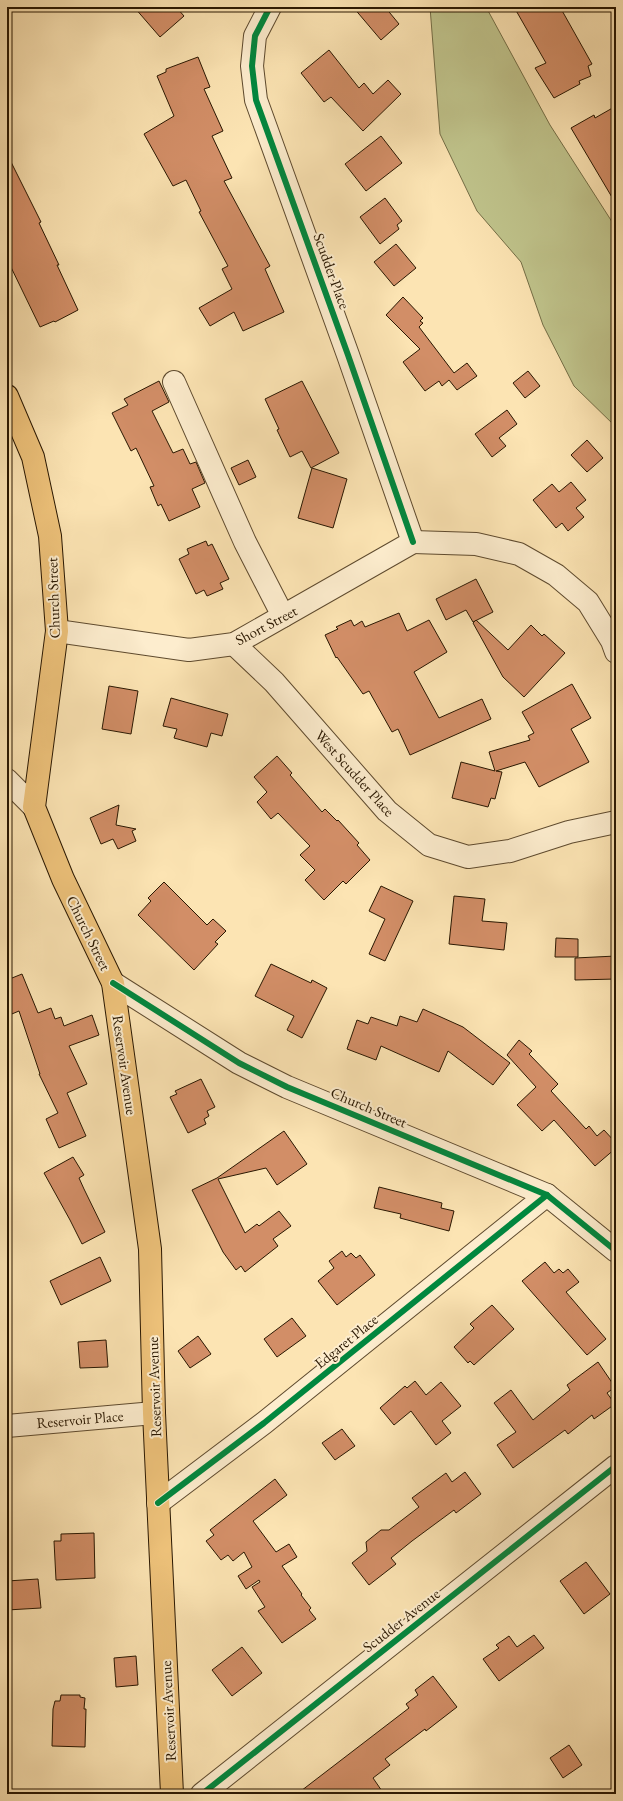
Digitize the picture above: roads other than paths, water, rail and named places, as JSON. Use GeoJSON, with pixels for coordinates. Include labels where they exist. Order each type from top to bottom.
{"type":"FeatureCollection","features":[{"type":"Feature","properties":{"kind":"main road","name":"Church Street"},"geometry":{"type":"LineString","coordinates":[[7,396],[33,457],[50,536],[57,631],[34,807],[63,879],[113,983]]}},
{"type":"Feature","properties":{"kind":"main road","name":"Reservoir Avenue"},"geometry":{"type":"LineString","coordinates":[[113,983],[150,1249],[154,1413],[172,1794]]}},
{"type":"Feature","properties":{"kind":"street","name":"Scudder Place"},"geometry":{"type":"LineString","coordinates":[[270,7],[255,36],[252,66],[256,100],[348,355],[412,542]]}},
{"type":"Feature","properties":{"kind":"street"},"geometry":{"type":"LineString","coordinates":[[174,382],[245,542],[283,616]]}},
{"type":"Feature","properties":{"kind":"street","name":"Short Street"},"geometry":{"type":"LineString","coordinates":[[57,631],[189,650],[234,644],[412,542]]}},
{"type":"Feature","properties":{"kind":"street"},"geometry":{"type":"LineString","coordinates":[[412,542],[476,544],[519,554],[556,575],[588,602],[612,641],[616,652]]}},
{"type":"Feature","properties":{"kind":"street","name":"West Scudder Place"},"geometry":{"type":"LineString","coordinates":[[234,644],[274,682],[387,811],[429,846],[468,857],[510,851],[569,832],[616,822]]}},
{"type":"Feature","properties":{"kind":"street"},"geometry":{"type":"LineString","coordinates":[[7,780],[34,807]]}},
{"type":"Feature","properties":{"kind":"street","name":"Church Street"},"geometry":{"type":"LineString","coordinates":[[113,983],[239,1063],[287,1087],[547,1195],[616,1251]]}},
{"type":"Feature","properties":{"kind":"street","name":"Edgaret Place"},"geometry":{"type":"LineString","coordinates":[[158,1504],[264,1423],[547,1195]]}},
{"type":"Feature","properties":{"kind":"street","name":"Reservoir Place"},"geometry":{"type":"LineString","coordinates":[[7,1426],[154,1413]]}},
{"type":"Feature","properties":{"kind":"street","name":"Scudder Avenue"},"geometry":{"type":"LineString","coordinates":[[202,1794],[616,1466]]}}]}
